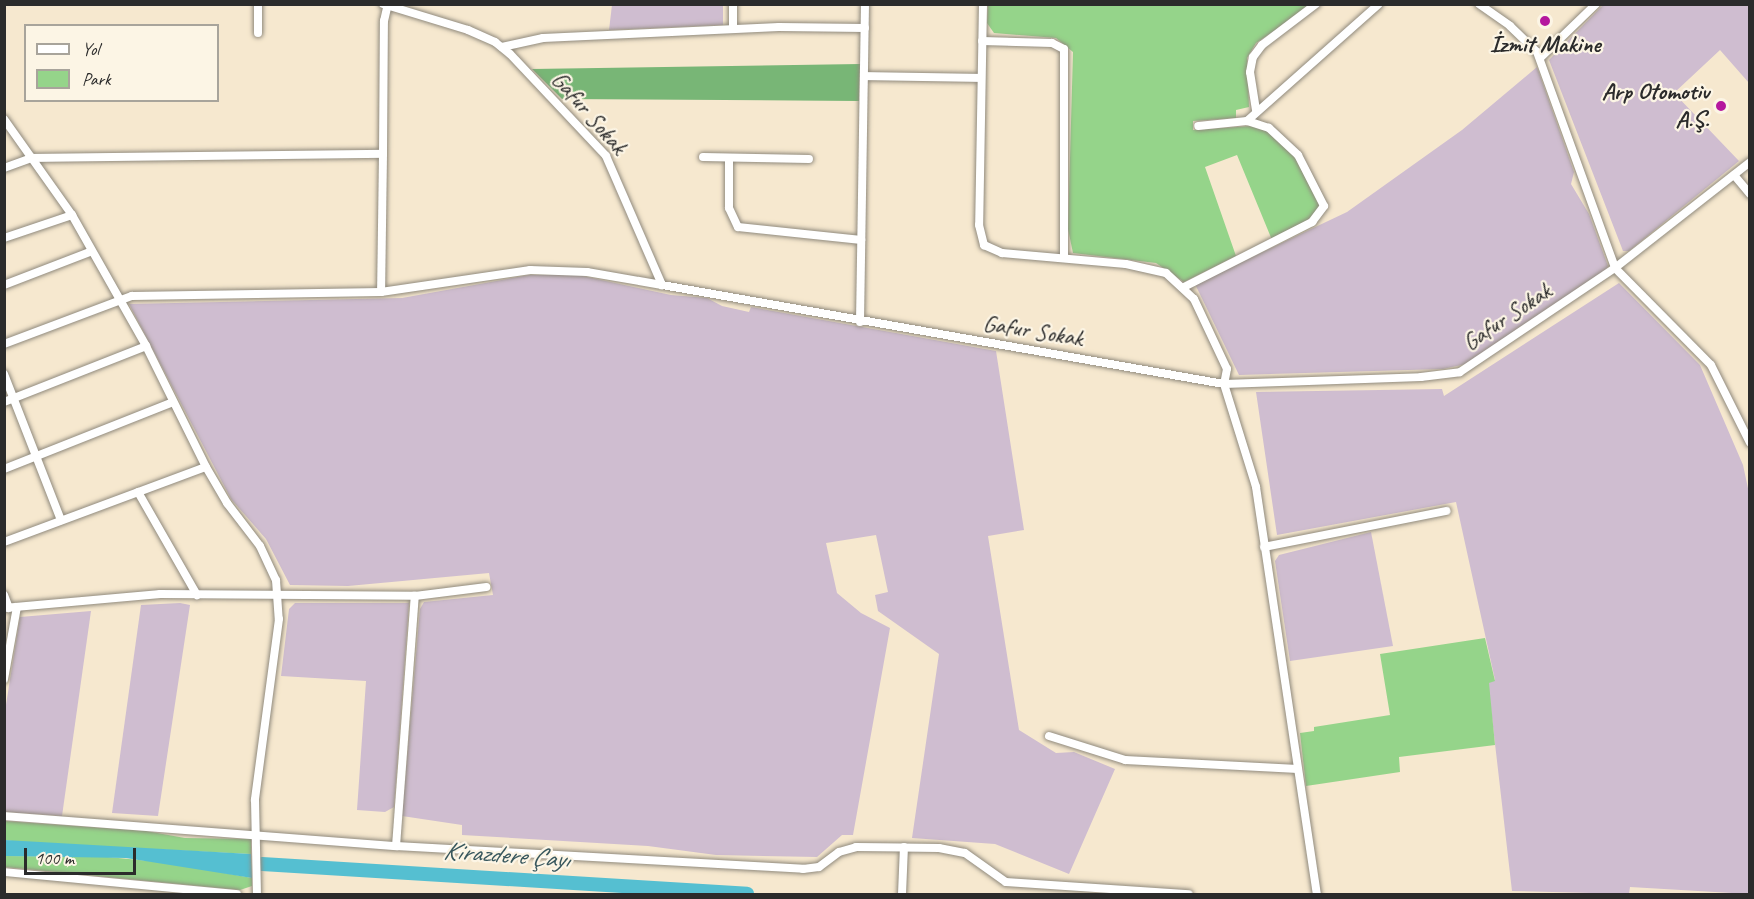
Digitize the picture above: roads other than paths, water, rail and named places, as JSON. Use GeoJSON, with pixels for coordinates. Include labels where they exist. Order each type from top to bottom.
{"type":"FeatureCollection","features":[{"type":"Feature","properties":{"kind":"street"},"geometry":{"type":"LineString","coordinates":[[258,4],[258,33]]}},
{"type":"Feature","properties":{"kind":"street"},"geometry":{"type":"LineString","coordinates":[[733,4],[733,29]]}},
{"type":"Feature","properties":{"kind":"street"},"geometry":{"type":"LineString","coordinates":[[860,322],[865,4]]}},
{"type":"Feature","properties":{"kind":"street"},"geometry":{"type":"LineString","coordinates":[[983,4],[981,241],[996,252],[1064,257],[1149,268],[1166,273],[1184,287],[1194,299],[1227,369],[1224,384],[1256,486],[1317,894]]}},
{"type":"Feature","properties":{"kind":"street"},"geometry":{"type":"LineString","coordinates":[[1256,110],[1250,72],[1252,57],[1262,45],[1316,4]]}},
{"type":"Feature","properties":{"kind":"street"},"geometry":{"type":"LineString","coordinates":[[1247,121],[1256,110],[1379,4]]}},
{"type":"Feature","properties":{"kind":"street"},"geometry":{"type":"LineString","coordinates":[[1479,4],[1529,42],[1540,58],[1615,268],[1711,365],[1749,443]]}},
{"type":"Feature","properties":{"kind":"street"},"geometry":{"type":"LineString","coordinates":[[1540,58],[1596,4]]}},
{"type":"Feature","properties":{"kind":"street"},"geometry":{"type":"LineString","coordinates":[[381,292],[386,5]]}},
{"type":"Feature","properties":{"kind":"street","name":"Gafur Sokak"},"geometry":{"type":"LineString","coordinates":[[386,5],[468,30],[502,47],[606,156],[662,285],[860,322],[1224,384],[1454,374],[1615,268],[1749,162]]}},
{"type":"Feature","properties":{"kind":"street"},"geometry":{"type":"LineString","coordinates":[[502,47],[527,39],[733,29],[865,28]]}},
{"type":"Feature","properties":{"kind":"street"},"geometry":{"type":"LineString","coordinates":[[982,41],[1052,43],[1064,49],[1064,257]]}},
{"type":"Feature","properties":{"kind":"street"},"geometry":{"type":"LineString","coordinates":[[864,76],[981,78]]}},
{"type":"Feature","properties":{"kind":"street"},"geometry":{"type":"LineString","coordinates":[[5,121],[72,215],[146,346],[206,467],[266,557],[279,596],[256,785],[257,894]]}},
{"type":"Feature","properties":{"kind":"street"},"geometry":{"type":"LineString","coordinates":[[1184,287],[1312,222],[1323,210],[1320,193],[1291,146],[1269,128],[1247,121],[1198,126]]}},
{"type":"Feature","properties":{"kind":"street"},"geometry":{"type":"LineString","coordinates":[[4,168],[32,158],[383,154]]}},
{"type":"Feature","properties":{"kind":"street"},"geometry":{"type":"LineString","coordinates":[[703,157],[809,159]]}},
{"type":"Feature","properties":{"kind":"street"},"geometry":{"type":"LineString","coordinates":[[729,158],[729,208],[738,227],[861,240]]}},
{"type":"Feature","properties":{"kind":"street"},"geometry":{"type":"LineString","coordinates":[[1734,175],[1749,194]]}},
{"type":"Feature","properties":{"kind":"street"},"geometry":{"type":"LineString","coordinates":[[4,238],[72,215]]}},
{"type":"Feature","properties":{"kind":"street"},"geometry":{"type":"LineString","coordinates":[[4,285],[92,251]]}},
{"type":"Feature","properties":{"kind":"street"},"geometry":{"type":"LineString","coordinates":[[4,344],[118,299],[381,292],[530,270],[587,272],[662,285]]}},
{"type":"Feature","properties":{"kind":"street"},"geometry":{"type":"LineString","coordinates":[[4,402],[146,346]]}},
{"type":"Feature","properties":{"kind":"street"},"geometry":{"type":"LineString","coordinates":[[4,374],[62,520]]}},
{"type":"Feature","properties":{"kind":"street"},"geometry":{"type":"LineString","coordinates":[[4,468],[174,402]]}},
{"type":"Feature","properties":{"kind":"street"},"geometry":{"type":"LineString","coordinates":[[4,542],[206,467]]}},
{"type":"Feature","properties":{"kind":"street"},"geometry":{"type":"LineString","coordinates":[[138,492],[197,595]]}},
{"type":"Feature","properties":{"kind":"street"},"geometry":{"type":"LineString","coordinates":[[1264,547],[1446,511]]}},
{"type":"Feature","properties":{"kind":"street"},"geometry":{"type":"LineString","coordinates":[[10,608],[160,594],[415,596],[486,587]]}},
{"type":"Feature","properties":{"kind":"street"},"geometry":{"type":"LineString","coordinates":[[4,596],[10,608],[4,679]]}},
{"type":"Feature","properties":{"kind":"street"},"geometry":{"type":"LineString","coordinates":[[396,846],[415,596]]}},
{"type":"Feature","properties":{"kind":"street"},"geometry":{"type":"LineString","coordinates":[[1050,736],[1125,760],[1298,769]]}},
{"type":"Feature","properties":{"kind":"street"},"geometry":{"type":"LineString","coordinates":[[4,816],[396,846],[803,869],[819,867],[848,848],[965,853],[1006,882],[1189,894]]}},
{"type":"Feature","properties":{"kind":"street"},"geometry":{"type":"LineString","coordinates":[[902,894],[904,851]]}},
{"type":"Feature","properties":{"kind":"street"},"geometry":{"type":"LineString","coordinates":[[4,872],[237,894]]}},
{"type":"Feature","properties":{"kind":"water"},"geometry":{"type":"Polygon","coordinates":[[[5,840],[251,854],[252,878],[126,858],[5,856],[5,840]]]}},
{"type":"Feature","properties":{"kind":"waterway","name":"Kirazdere Çayı"},"geometry":{"type":"LineString","coordinates":[[262,864],[747,894]]}},
{"type":"Feature","properties":{"kind":"place","name":"İzmit Makine"},"geometry":{"type":"Point","coordinates":[1545,21]}},
{"type":"Feature","properties":{"kind":"place","name":"Arp Otomotiv A.Ş."},"geometry":{"type":"Point","coordinates":[1721,106]}}]}
